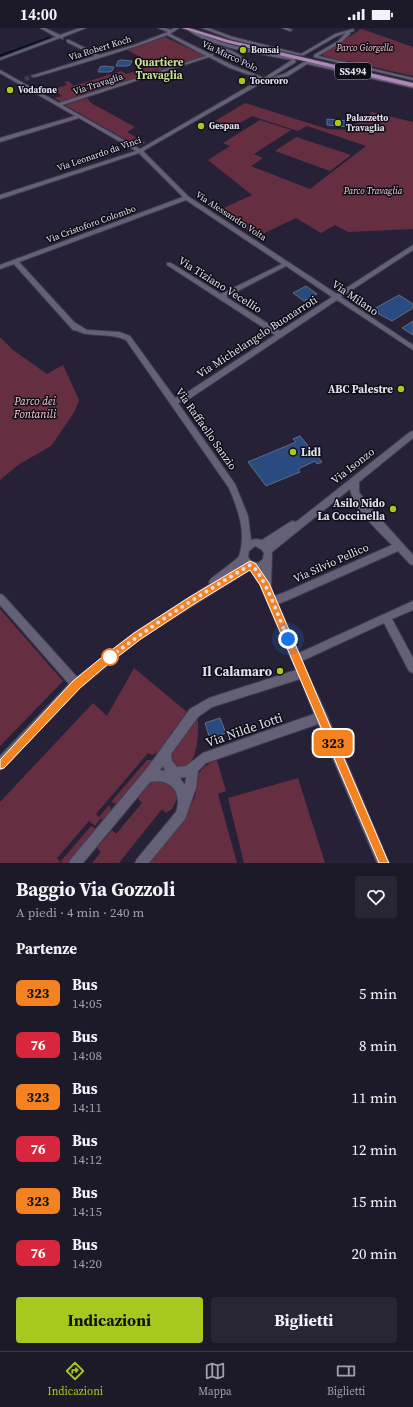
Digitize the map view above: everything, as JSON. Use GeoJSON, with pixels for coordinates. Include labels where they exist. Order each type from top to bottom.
{"type":"FeatureCollection","features":[{"type":"Feature","properties":{"kind":"main road","name":"SS494"},"geometry":{"type":"LineString","coordinates":[[184,28],[192,29],[227,41],[313,60],[413,85]]}},
{"type":"Feature","properties":{"kind":"main road"},"geometry":{"type":"LineString","coordinates":[[296,56],[313,60]]}},
{"type":"Feature","properties":{"kind":"street"},"geometry":{"type":"LineString","coordinates":[[42,28],[100,57]]}},
{"type":"Feature","properties":{"kind":"street"},"geometry":{"type":"LineString","coordinates":[[0,54],[72,28]]}},
{"type":"Feature","properties":{"kind":"street"},"geometry":{"type":"LineString","coordinates":[[0,59],[52,40],[64,39],[84,28]]}},
{"type":"Feature","properties":{"kind":"street","name":"Via Marco Polo"},"geometry":{"type":"LineString","coordinates":[[160,28],[169,33],[220,50],[241,72],[262,81]]}},
{"type":"Feature","properties":{"kind":"street","name":"Via Robert Koch"},"geometry":{"type":"LineString","coordinates":[[169,33],[177,28]]}},
{"type":"Feature","properties":{"kind":"street","name":"Via Robert Koch"},"geometry":{"type":"LineString","coordinates":[[33,76],[135,46],[184,28]]}},
{"type":"Feature","properties":{"kind":"street"},"geometry":{"type":"LineString","coordinates":[[204,28],[232,38],[296,56]]}},
{"type":"Feature","properties":{"kind":"street"},"geometry":{"type":"LineString","coordinates":[[284,28],[290,30]]}},
{"type":"Feature","properties":{"kind":"street"},"geometry":{"type":"LineString","coordinates":[[192,29],[220,50],[229,53],[232,52],[246,63],[250,64]]}},
{"type":"Feature","properties":{"kind":"street","name":"Via Leonardo da Vinci"},"geometry":{"type":"LineString","coordinates":[[0,197],[140,151],[262,81],[296,56],[336,35],[355,29]]}},
{"type":"Feature","properties":{"kind":"street","name":"Via Leonardo da Vinci"},"geometry":{"type":"LineString","coordinates":[[262,81],[286,75],[313,60],[355,29]]}},
{"type":"Feature","properties":{"kind":"street"},"geometry":{"type":"LineString","coordinates":[[46,37],[52,40]]}},
{"type":"Feature","properties":{"kind":"street"},"geometry":{"type":"LineString","coordinates":[[220,50],[296,56]]}},
{"type":"Feature","properties":{"kind":"street","name":"Via Travaglia"},"geometry":{"type":"LineString","coordinates":[[60,104],[220,50]]}},
{"type":"Feature","properties":{"kind":"street"},"geometry":{"type":"LineString","coordinates":[[313,60],[413,79]]}},
{"type":"Feature","properties":{"kind":"street","name":"Via Alessandro Volta"},"geometry":{"type":"LineString","coordinates":[[0,71],[140,151],[188,198],[286,264]]}},
{"type":"Feature","properties":{"kind":"street"},"geometry":{"type":"LineString","coordinates":[[18,81],[25,79]]}},
{"type":"Feature","properties":{"kind":"street"},"geometry":{"type":"LineString","coordinates":[[0,140],[80,116]]}},
{"type":"Feature","properties":{"kind":"street","name":"Via Cristoforo Colombo"},"geometry":{"type":"LineString","coordinates":[[0,267],[188,198]]}},
{"type":"Feature","properties":{"kind":"street","name":"Via Michelangelo Buonarroti"},"geometry":{"type":"LineString","coordinates":[[172,402],[186,396],[413,247]]}},
{"type":"Feature","properties":{"kind":"street","name":"Via Raffaello Sanzio"},"geometry":{"type":"LineString","coordinates":[[16,262],[82,336],[119,339],[127,342],[133,347],[232,486],[240,503],[248,532],[246,547]]}},
{"type":"Feature","properties":{"kind":"street","name":"Via Tiziano Vecellio"},"geometry":{"type":"LineString","coordinates":[[169,264],[280,335]]}},
{"type":"Feature","properties":{"kind":"street"},"geometry":{"type":"LineString","coordinates":[[221,297],[286,264]]}},
{"type":"Feature","properties":{"kind":"street","name":"Via Milano"},"geometry":{"type":"LineString","coordinates":[[286,264],[413,348]]}},
{"type":"Feature","properties":{"kind":"street","name":"Via Isonzo"},"geometry":{"type":"LineString","coordinates":[[262,546],[308,517],[413,434]]}},
{"type":"Feature","properties":{"kind":"street"},"geometry":{"type":"LineString","coordinates":[[355,480],[354,489],[357,497],[369,513],[413,560]]}},
{"type":"Feature","properties":{"kind":"street","name":"Via Raffaello Sanzio"},"geometry":{"type":"LineString","coordinates":[[248,532],[262,546]]}},
{"type":"Feature","properties":{"kind":"street"},"geometry":{"type":"LineString","coordinates":[[267,590],[267,562],[270,556],[262,546],[246,547],[243,552],[249,563],[259,574],[272,601],[383,863]]}},
{"type":"Feature","properties":{"kind":"street","name":"Via Silvio Pellico"},"geometry":{"type":"LineString","coordinates":[[272,601],[285,597],[400,546]]}},
{"type":"Feature","properties":{"kind":"street"},"geometry":{"type":"LineString","coordinates":[[0,764],[76,684],[137,636],[249,563],[260,566],[267,562]]}},
{"type":"Feature","properties":{"kind":"street"},"geometry":{"type":"LineString","coordinates":[[0,598],[76,684]]}},
{"type":"Feature","properties":{"kind":"street"},"geometry":{"type":"LineString","coordinates":[[296,659],[413,605]]}},
{"type":"Feature","properties":{"kind":"street"},"geometry":{"type":"LineString","coordinates":[[386,617],[413,668]]}},
{"type":"Feature","properties":{"kind":"street"},"geometry":{"type":"LineString","coordinates":[[75,863],[147,777],[187,722],[201,708],[302,673]]}},
{"type":"Feature","properties":{"kind":"street","name":"Via Nilde Iotti"},"geometry":{"type":"LineString","coordinates":[[193,768],[203,759],[322,717]]}},
{"type":"Feature","properties":{"kind":"street"},"geometry":{"type":"LineString","coordinates":[[165,753],[169,767],[174,771],[181,773],[187,772],[193,768]]}},
{"type":"Feature","properties":{"kind":"street"},"geometry":{"type":"LineString","coordinates":[[140,863],[180,815],[190,788],[193,768]]}},
{"type":"Feature","properties":{"kind":"street"},"geometry":{"type":"LineString","coordinates":[[147,777],[155,774],[163,775],[171,778],[177,783],[182,790],[184,799],[183,808]]}},
{"type":"Feature","properties":{"kind":"green space","name":"Parco Giorgella"},"geometry":{"type":"Polygon","coordinates":[[[361,29],[413,47],[413,76],[323,56],[323,54],[361,29]]]}},
{"type":"Feature","properties":{"kind":"green space"},"geometry":{"type":"Polygon","coordinates":[[[165,37],[205,56],[61,102],[54,98],[62,96],[53,89],[67,85],[64,82],[69,81],[73,86],[121,71],[126,74],[155,65],[127,50],[165,37]]]}},
{"type":"Feature","properties":{"kind":"green space"},"geometry":{"type":"Polygon","coordinates":[[[87,98],[91,103],[135,127],[127,132],[146,143],[137,146],[65,105],[87,98]]]}},
{"type":"Feature","properties":{"kind":"green space","name":"Parco Travaglia"},"geometry":{"type":"Polygon","coordinates":[[[245,103],[327,129],[347,130],[372,112],[413,122],[413,229],[348,232],[335,225],[321,233],[296,218],[258,236],[217,211],[252,195],[208,160],[230,146],[223,143],[260,120],[291,130],[254,154],[263,158],[251,166],[310,189],[366,146],[307,126],[298,131],[252,116],[233,127],[215,121],[245,103]]]}},
{"type":"Feature","properties":{"kind":"green space"},"geometry":{"type":"Polygon","coordinates":[[[296,137],[351,155],[330,171],[275,151],[296,137]]]}},
{"type":"Feature","properties":{"kind":"green space","name":"Parco dei Fontanili"},"geometry":{"type":"Polygon","coordinates":[[[0,337],[13,350],[47,374],[63,365],[79,400],[75,411],[51,446],[18,465],[0,480],[0,337]]]}},
{"type":"Feature","properties":{"kind":"green space"},"geometry":{"type":"Polygon","coordinates":[[[0,609],[63,681],[0,746],[0,609]]]}},
{"type":"Feature","properties":{"kind":"green space"},"geometry":{"type":"Polygon","coordinates":[[[134,668],[187,712],[158,752],[152,755],[148,753],[96,814],[99,817],[109,805],[112,811],[71,863],[62,863],[61,861],[91,826],[96,829],[103,821],[101,818],[95,826],[89,821],[57,858],[61,863],[0,863],[0,802],[93,703],[107,716],[134,668]]]}},
{"type":"Feature","properties":{"kind":"green space"},"geometry":{"type":"Polygon","coordinates":[[[197,716],[197,746],[192,761],[182,769],[173,767],[169,756],[197,716]]]}},
{"type":"Feature","properties":{"kind":"green space"},"geometry":{"type":"Polygon","coordinates":[[[147,760],[155,760],[117,804],[111,802],[147,760]]]}},
{"type":"Feature","properties":{"kind":"green space"},"geometry":{"type":"Polygon","coordinates":[[[217,760],[226,791],[218,794],[237,863],[147,863],[173,832],[190,808],[195,797],[197,776],[201,770],[217,760]]]}},
{"type":"Feature","properties":{"kind":"green space"},"geometry":{"type":"Polygon","coordinates":[[[298,778],[325,863],[244,863],[228,798],[298,778]]]}},
{"type":"Feature","properties":{"kind":"green space"},"geometry":{"type":"Polygon","coordinates":[[[156,779],[174,784],[178,797],[172,809],[166,813],[162,809],[119,863],[92,863],[101,852],[97,848],[112,830],[116,834],[142,803],[136,796],[156,779]]]}},
{"type":"Feature","properties":{"kind":"building"},"geometry":{"type":"Polygon","coordinates":[[[118,61],[132,61],[130,65],[127,66],[116,66],[118,61]]]}},
{"type":"Feature","properties":{"kind":"building"},"geometry":{"type":"Polygon","coordinates":[[[100,67],[114,67],[112,71],[109,72],[98,72],[100,67]]]}},
{"type":"Feature","properties":{"kind":"building","name":"Palazzetto Travaglia"},"geometry":{"type":"Polygon","coordinates":[[[327,119],[349,121],[349,127],[327,125],[327,119]]]}},
{"type":"Feature","properties":{"kind":"building"},"geometry":{"type":"Polygon","coordinates":[[[306,286],[317,294],[304,301],[293,293],[306,286]]]}},
{"type":"Feature","properties":{"kind":"building"},"geometry":{"type":"Polygon","coordinates":[[[399,295],[413,304],[413,308],[392,321],[377,313],[379,312],[374,309],[399,295]]]}},
{"type":"Feature","properties":{"kind":"building"},"geometry":{"type":"Polygon","coordinates":[[[413,321],[413,335],[402,328],[413,321]]]}},
{"type":"Feature","properties":{"kind":"building","name":"Lidl"},"geometry":{"type":"Polygon","coordinates":[[[300,436],[322,462],[317,464],[315,461],[298,469],[300,472],[266,486],[248,462],[296,442],[293,439],[300,436]]]}},
{"type":"Feature","properties":{"kind":"building"},"geometry":{"type":"Polygon","coordinates":[[[220,718],[226,733],[210,739],[205,723],[220,718]]]}},
{"type":"Feature","properties":{"kind":"waterway"},"geometry":{"type":"LineString","coordinates":[[0,57],[49,39]]}},
{"type":"Feature","properties":{"kind":"tunnel"},"geometry":{"type":"LineString","coordinates":[[25,79],[33,76]]}},
{"type":"Feature","properties":{"kind":"bus line","name":"323"},"geometry":{"type":"LineString","coordinates":[[0,764],[76,684],[137,636],[250,565],[253,566],[264,583],[383,863]]}},
{"type":"Feature","properties":{"kind":"place","name":"Bonsai"},"geometry":{"type":"Point","coordinates":[243,50]}},
{"type":"Feature","properties":{"kind":"place","name":"Tocororo"},"geometry":{"type":"Point","coordinates":[242,81]}},
{"type":"Feature","properties":{"kind":"place","name":"Vodafone"},"geometry":{"type":"Point","coordinates":[10,90]}},
{"type":"Feature","properties":{"kind":"place","name":"Palazzetto Travaglia"},"geometry":{"type":"Point","coordinates":[338,123]}},
{"type":"Feature","properties":{"kind":"place","name":"Gespan"},"geometry":{"type":"Point","coordinates":[201,126]}},
{"type":"Feature","properties":{"kind":"place","name":"ABC Palestre"},"geometry":{"type":"Point","coordinates":[401,389]}},
{"type":"Feature","properties":{"kind":"place","name":"Lidl"},"geometry":{"type":"Point","coordinates":[293,452]}},
{"type":"Feature","properties":{"kind":"place","name":"Asilo Nido La Coccinella"},"geometry":{"type":"Point","coordinates":[393,509]}},
{"type":"Feature","properties":{"kind":"place","name":"Il Calamaro"},"geometry":{"type":"Point","coordinates":[280,671]}},
{"type":"Feature","properties":{"kind":"district","name":"Quartiere Travaglia"},"geometry":{"type":"Point","coordinates":[159,68]}},
{"type":"Feature","properties":{"kind":"route"},"geometry":{"type":"LineString","coordinates":[[110,657],[105,661],[137,636],[250,565],[253,566],[263,580],[288,639]]}}]}
